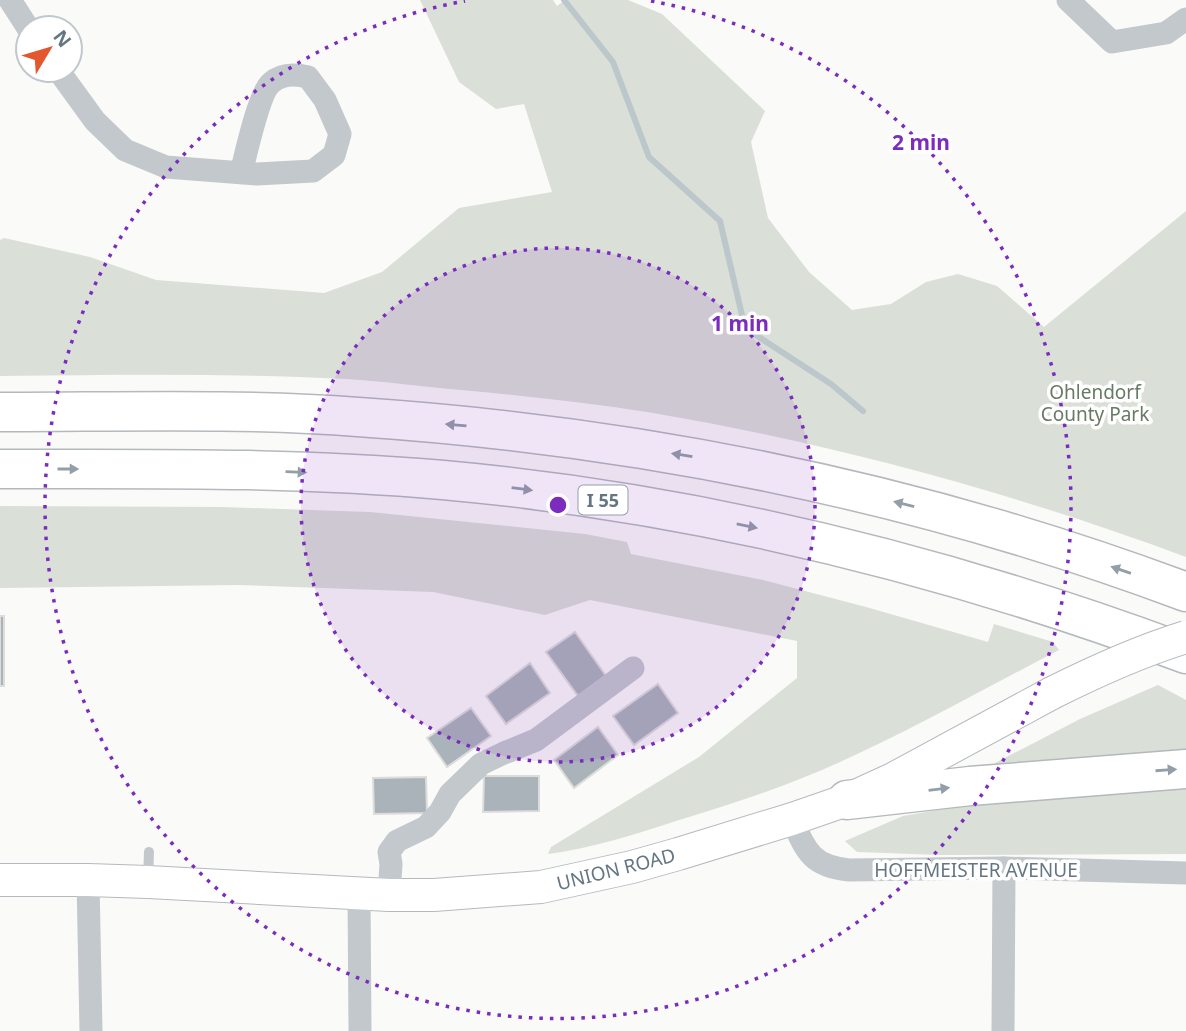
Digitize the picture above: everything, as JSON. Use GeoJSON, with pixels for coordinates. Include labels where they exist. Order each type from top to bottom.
{"type":"FeatureCollection","features":[{"type":"Feature","properties":{"kind":"highway"},"geometry":{"type":"LineString","coordinates":[[0,412],[239,412],[356,416],[596,441],[713,460],[832,485],[946,514],[1186,592]]}},
{"type":"Feature","properties":{"kind":"highway","name":"I 55"},"geometry":{"type":"LineString","coordinates":[[0,469],[321,472],[443,480],[677,512],[793,535],[909,564],[1034,601],[1186,654]]}},
{"type":"Feature","properties":{"kind":"highway"},"geometry":{"type":"LineString","coordinates":[[847,800],[970,786],[1186,769]]}},
{"type":"Feature","properties":{"kind":"main road","name":"UNION ROAD"},"geometry":{"type":"LineString","coordinates":[[0,880],[88,880],[148,867],[374,895],[434,895],[541,887],[632,867],[847,800],[1106,667],[1186,637]]}},
{"type":"Feature","properties":{"kind":"street"},"geometry":{"type":"LineString","coordinates":[[1068,0],[1112,42],[1166,33],[1186,19]]}},
{"type":"Feature","properties":{"kind":"street"},"geometry":{"type":"LineString","coordinates":[[68,84],[95,121],[125,150],[166,167],[241,173],[257,174],[313,171],[334,155],[340,134],[325,100],[308,77],[293,74],[272,81],[264,92],[241,173]]}},
{"type":"Feature","properties":{"kind":"street"},"geometry":{"type":"LineString","coordinates":[[360,1031],[374,895],[391,863],[389,852],[397,841],[426,827],[440,812],[450,794],[481,764],[536,740],[633,668]]}},
{"type":"Feature","properties":{"kind":"street","name":"HOFFMEISTER AVENUE"},"geometry":{"type":"LineString","coordinates":[[792,819],[804,848],[817,861],[834,869],[1004,868],[1186,873]]}},
{"type":"Feature","properties":{"kind":"street"},"geometry":{"type":"LineString","coordinates":[[1003,1031],[1004,868]]}},
{"type":"Feature","properties":{"kind":"street"},"geometry":{"type":"LineString","coordinates":[[88,880],[92,1031]]}},
{"type":"Feature","properties":{"kind":"green space","name":"Ohlendorf County Park"},"geometry":{"type":"Polygon","coordinates":[[[420,0],[553,0],[557,6],[565,0],[628,0],[662,14],[765,111],[751,142],[768,218],[809,272],[852,310],[891,304],[926,282],[958,274],[997,286],[1044,327],[1186,211],[1186,557],[990,491],[856,455],[653,413],[533,397],[346,379],[216,375],[0,376],[0,240],[4,238],[90,257],[156,280],[324,293],[382,272],[459,208],[552,192],[524,104],[496,109],[459,82],[420,0]]]}},
{"type":"Feature","properties":{"kind":"green space"},"geometry":{"type":"Polygon","coordinates":[[[0,506],[222,507],[370,512],[585,534],[627,542],[631,554],[763,580],[988,642],[994,624],[1053,642],[1059,650],[912,727],[804,777],[731,804],[628,836],[548,854],[551,847],[699,757],[797,678],[797,641],[590,600],[545,615],[433,592],[239,585],[0,588],[0,506]]]}},
{"type":"Feature","properties":{"kind":"green space"},"geometry":{"type":"Polygon","coordinates":[[[1158,685],[1186,700],[1186,754],[1010,770],[995,763],[1080,719],[1158,685]]]}},
{"type":"Feature","properties":{"kind":"green space"},"geometry":{"type":"Polygon","coordinates":[[[1186,783],[1186,854],[940,855],[857,852],[845,841],[903,816],[949,808],[1186,783]]]}},
{"type":"Feature","properties":{"kind":"building"},"geometry":{"type":"Polygon","coordinates":[[[0,616],[4,616],[4,686],[0,686],[0,616]]]}},
{"type":"Feature","properties":{"kind":"building"},"geometry":{"type":"Polygon","coordinates":[[[575,632],[606,676],[578,696],[546,652],[575,632]]]}},
{"type":"Feature","properties":{"kind":"building"},"geometry":{"type":"Polygon","coordinates":[[[530,663],[550,693],[506,724],[486,696],[530,663]]]}},
{"type":"Feature","properties":{"kind":"building"},"geometry":{"type":"Polygon","coordinates":[[[658,684],[678,713],[634,745],[613,716],[658,684]]]}},
{"type":"Feature","properties":{"kind":"building"},"geometry":{"type":"Polygon","coordinates":[[[471,708],[491,736],[447,767],[427,738],[471,708]]]}},
{"type":"Feature","properties":{"kind":"building"},"geometry":{"type":"Polygon","coordinates":[[[598,727],[618,755],[574,788],[554,760],[598,727]]]}},
{"type":"Feature","properties":{"kind":"building"},"geometry":{"type":"Polygon","coordinates":[[[484,776],[539,776],[539,811],[483,812],[484,776]]]}},
{"type":"Feature","properties":{"kind":"building"},"geometry":{"type":"Polygon","coordinates":[[[426,777],[427,813],[374,814],[373,778],[426,777]]]}},
{"type":"Feature","properties":{"kind":"waterway"},"geometry":{"type":"LineString","coordinates":[[564,0],[613,62],[649,157],[720,221],[745,328],[831,384],[863,411]]}}]}
